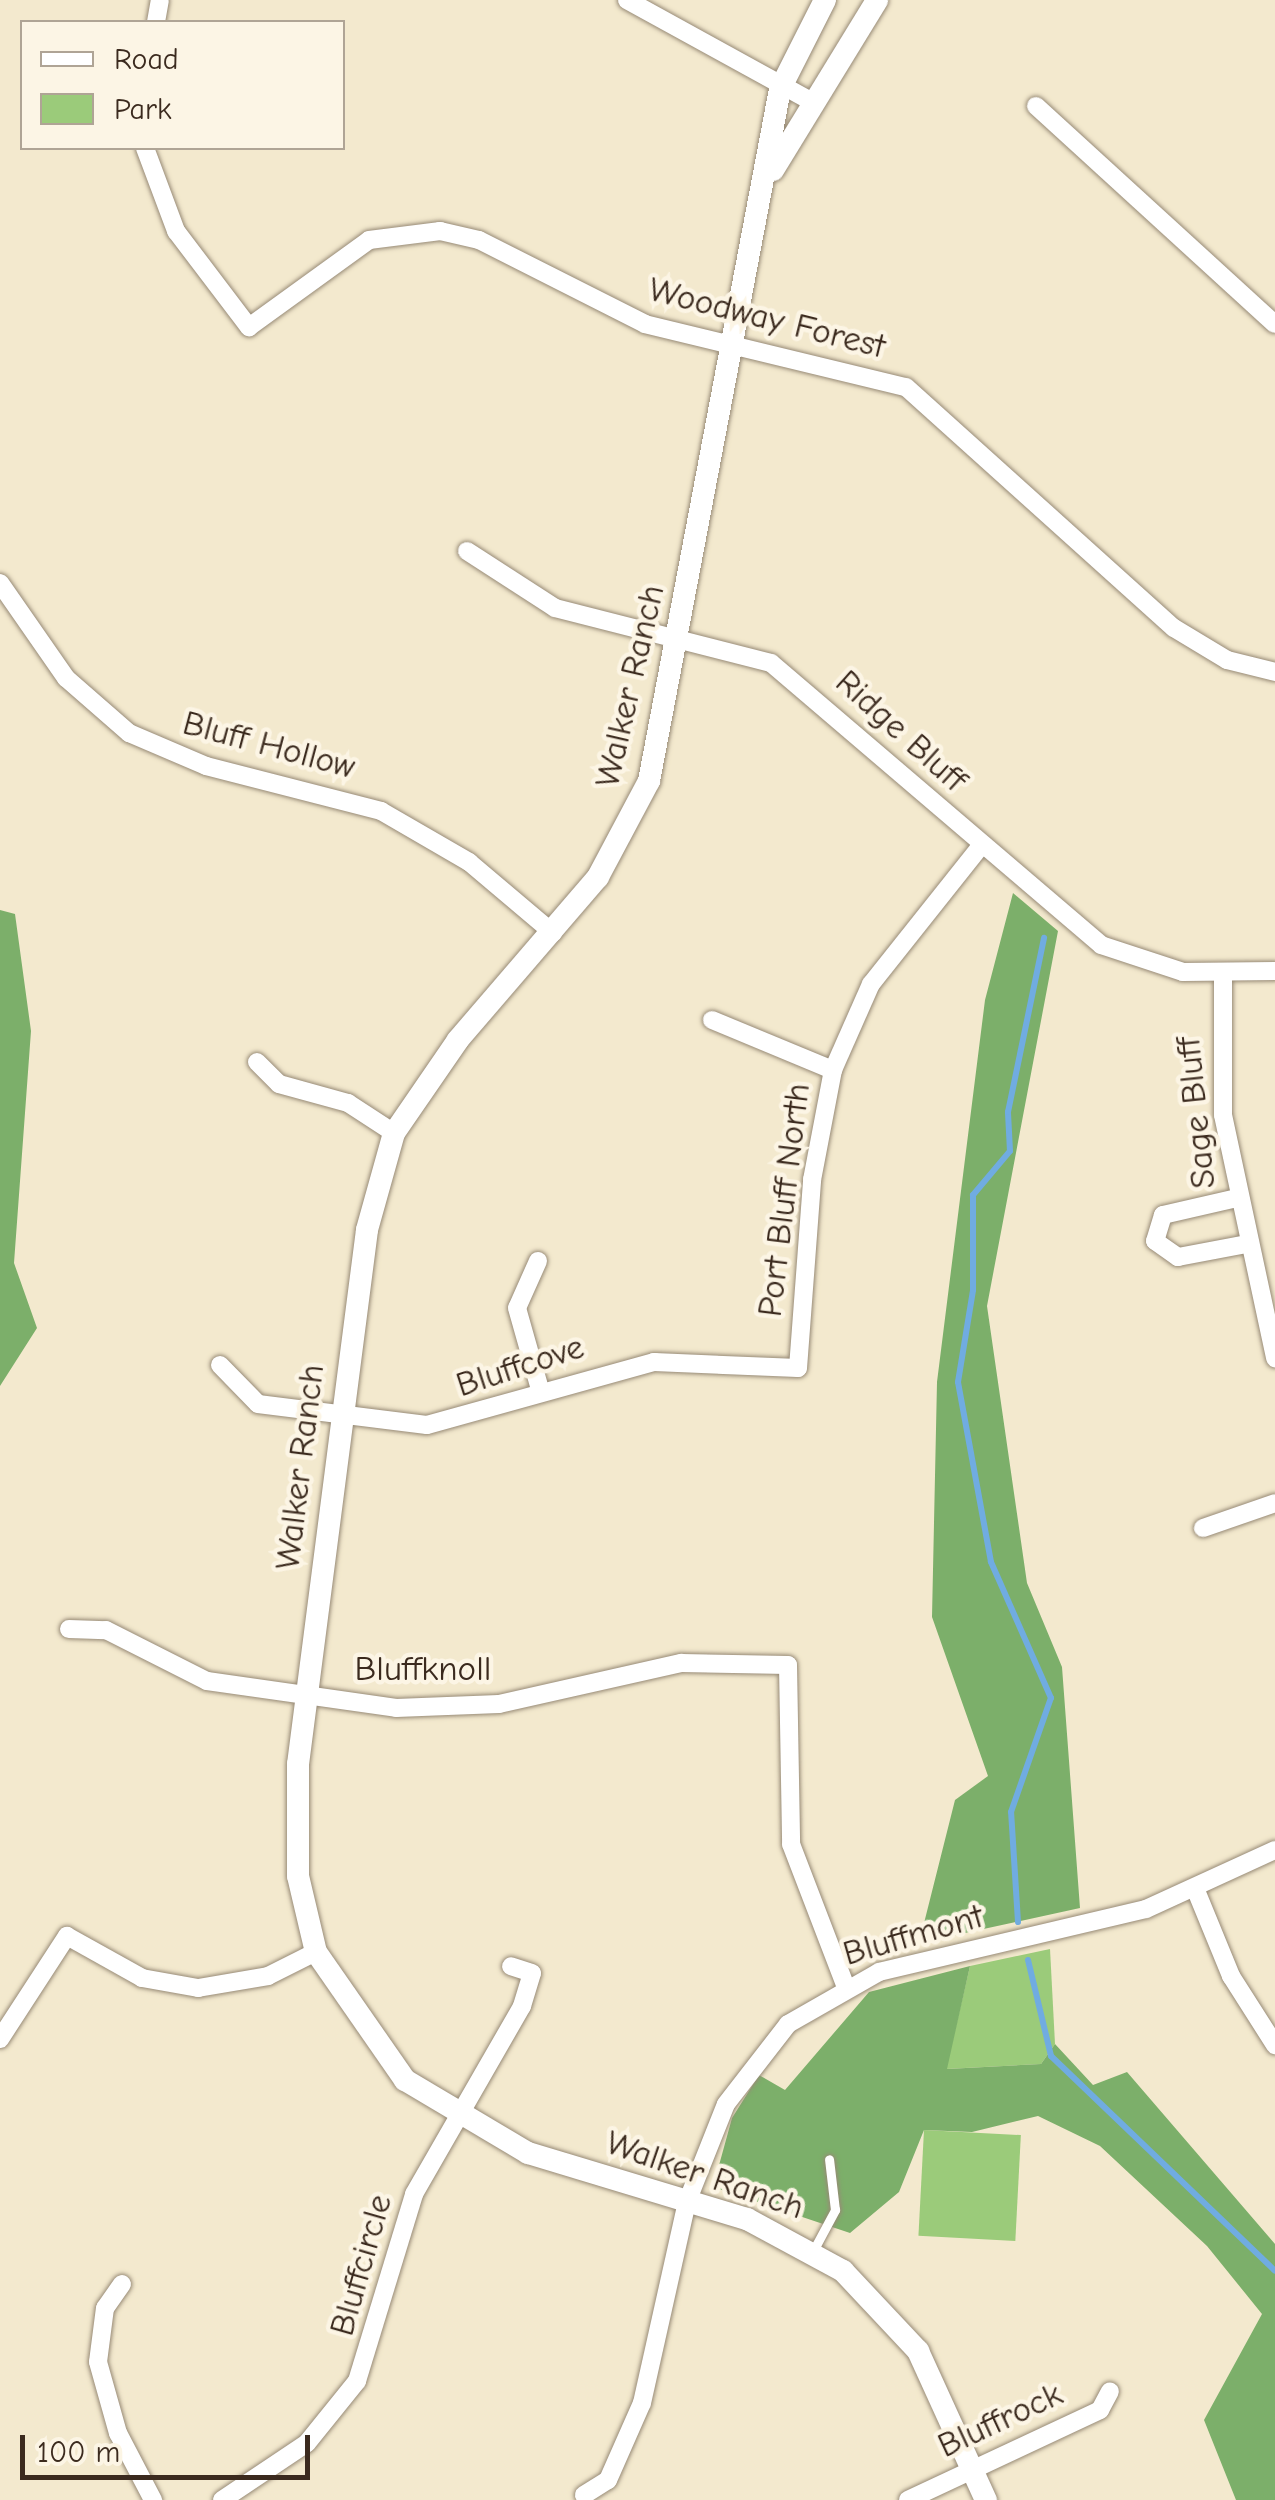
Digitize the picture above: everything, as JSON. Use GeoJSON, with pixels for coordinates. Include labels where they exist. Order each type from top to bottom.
{"type":"FeatureCollection","features":[{"type":"Feature","properties":{"kind":"street"},"geometry":{"type":"LineString","coordinates":[[627,0],[780,89],[814,103]]}},
{"type":"Feature","properties":{"kind":"street","name":"Walker Ranch"},"geometry":{"type":"LineString","coordinates":[[825,0],[780,89],[769,177],[681,640],[635,814],[553,932],[458,1040],[394,1133],[366,1230],[306,1698],[298,1876],[316,1952],[405,2080],[461,2120],[528,2153],[687,2202],[813,2250],[871,2296],[918,2351],[986,2500]]}},
{"type":"Feature","properties":{"kind":"street","name":"Walker Ranch"},"geometry":{"type":"LineString","coordinates":[[769,177],[877,0]]}},
{"type":"Feature","properties":{"kind":"street"},"geometry":{"type":"LineString","coordinates":[[1036,106],[1275,324]]}},
{"type":"Feature","properties":{"kind":"street","name":"Woodway Forest"},"geometry":{"type":"LineString","coordinates":[[146,150],[176,231],[249,328],[369,240],[440,231],[497,248],[612,311],[734,348],[906,387],[1174,628],[1227,660],[1275,672]]}},
{"type":"Feature","properties":{"kind":"street","name":"Ridge Bluff"},"geometry":{"type":"LineString","coordinates":[[467,551],[555,608],[771,663],[1100,945],[1222,977],[1275,970]]}},
{"type":"Feature","properties":{"kind":"street","name":"Bluff Hollow"},"geometry":{"type":"LineString","coordinates":[[0,583],[66,678],[130,733],[206,766],[381,810],[470,862],[553,932]]}},
{"type":"Feature","properties":{"kind":"street","name":"Port Bluff North"},"geometry":{"type":"LineString","coordinates":[[798,1368],[812,1180],[833,1070],[871,984],[980,846]]}},
{"type":"Feature","properties":{"kind":"street","name":"Sage Bluff"},"geometry":{"type":"LineString","coordinates":[[1222,977],[1218,1072],[1247,1244],[1275,1358]]}},
{"type":"Feature","properties":{"kind":"street"},"geometry":{"type":"LineString","coordinates":[[712,1020],[833,1070]]}},
{"type":"Feature","properties":{"kind":"street"},"geometry":{"type":"LineString","coordinates":[[257,1062],[279,1084],[348,1103],[394,1133]]}},
{"type":"Feature","properties":{"kind":"street"},"geometry":{"type":"LineString","coordinates":[[1238,1198],[1163,1215],[1155,1242],[1178,1257],[1247,1244]]}},
{"type":"Feature","properties":{"kind":"street"},"geometry":{"type":"LineString","coordinates":[[538,1262],[517,1308],[541,1393]]}},
{"type":"Feature","properties":{"kind":"street","name":"Bluffcove"},"geometry":{"type":"LineString","coordinates":[[220,1365],[258,1404],[444,1424],[654,1362],[798,1368]]}},
{"type":"Feature","properties":{"kind":"street"},"geometry":{"type":"LineString","coordinates":[[1203,1528],[1275,1503]]}},
{"type":"Feature","properties":{"kind":"street","name":"Bluffknoll"},"geometry":{"type":"LineString","coordinates":[[69,1629],[106,1630],[208,1681],[306,1698],[448,1709],[681,1664],[788,1665],[790,1844],[845,1985]]}},
{"type":"Feature","properties":{"kind":"street","name":"Bluffmont"},"geometry":{"type":"LineString","coordinates":[[584,2495],[608,2480],[642,2403],[687,2202],[748,2067],[788,2024],[845,1985],[1197,1893],[1275,1850]]}},
{"type":"Feature","properties":{"kind":"street"},"geometry":{"type":"LineString","coordinates":[[1197,1893],[1238,1990],[1275,2044]]}},
{"type":"Feature","properties":{"kind":"street"},"geometry":{"type":"LineString","coordinates":[[0,2039],[67,1936],[142,1978],[198,1988],[255,1980],[316,1952]]}},
{"type":"Feature","properties":{"kind":"street","name":"Bluffcircle"},"geometry":{"type":"LineString","coordinates":[[222,2500],[307,2444],[357,2381],[403,2220],[522,2006],[532,1973],[511,1966]]}},
{"type":"Feature","properties":{"kind":"street"},"geometry":{"type":"LineString","coordinates":[[122,2284],[105,2308],[98,2362],[118,2433],[153,2500]]}},
{"type":"Feature","properties":{"kind":"street","name":"Bluffrock"},"geometry":{"type":"LineString","coordinates":[[908,2500],[1100,2410],[1110,2391]]}},
{"type":"Feature","properties":{"kind":"lane"},"geometry":{"type":"LineString","coordinates":[[813,2250],[835,2210],[829,2160]]}},
{"type":"Feature","properties":{"kind":"green space"},"geometry":{"type":"Polygon","coordinates":[[[1013,893],[1058,931],[987,1306],[1027,1583],[1062,1667],[1080,1908],[919,1943],[955,1800],[988,1776],[932,1617],[937,1382],[985,1000],[1013,893]]]}},
{"type":"Feature","properties":{"kind":"green space"},"geometry":{"type":"Polygon","coordinates":[[[0,910],[15,914],[31,1031],[14,1263],[37,1328],[0,1386],[0,910]]]}},
{"type":"Feature","properties":{"kind":"green space"},"geometry":{"type":"Polygon","coordinates":[[[1050,1949],[1055,2044],[1041,2064],[946,2069],[970,1966],[1050,1949]]]}},
{"type":"Feature","properties":{"kind":"green space"},"geometry":{"type":"Polygon","coordinates":[[[970,1966],[947,2069],[1041,2064],[1055,2044],[1093,2085],[1127,2072],[1275,2244],[1275,2500],[1236,2500],[1204,2420],[1262,2314],[1207,2246],[1100,2146],[1038,2116],[972,2132],[924,2130],[899,2192],[850,2233],[713,2187],[732,2118],[759,2075],[785,2090],[869,1992],[970,1966]]]}},
{"type":"Feature","properties":{"kind":"green space"},"geometry":{"type":"Polygon","coordinates":[[[924,2130],[1021,2135],[1015,2241],[918,2236],[924,2130]]]}},
{"type":"Feature","properties":{"kind":"waterway"},"geometry":{"type":"LineString","coordinates":[[1018,1922],[1011,1812],[1051,1698],[991,1562],[958,1382],[973,1290],[973,1195],[1010,1151],[1008,1112],[1044,938]]}},
{"type":"Feature","properties":{"kind":"waterway"},"geometry":{"type":"LineString","coordinates":[[1028,1960],[1051,2056],[1275,2271]]}}]}
